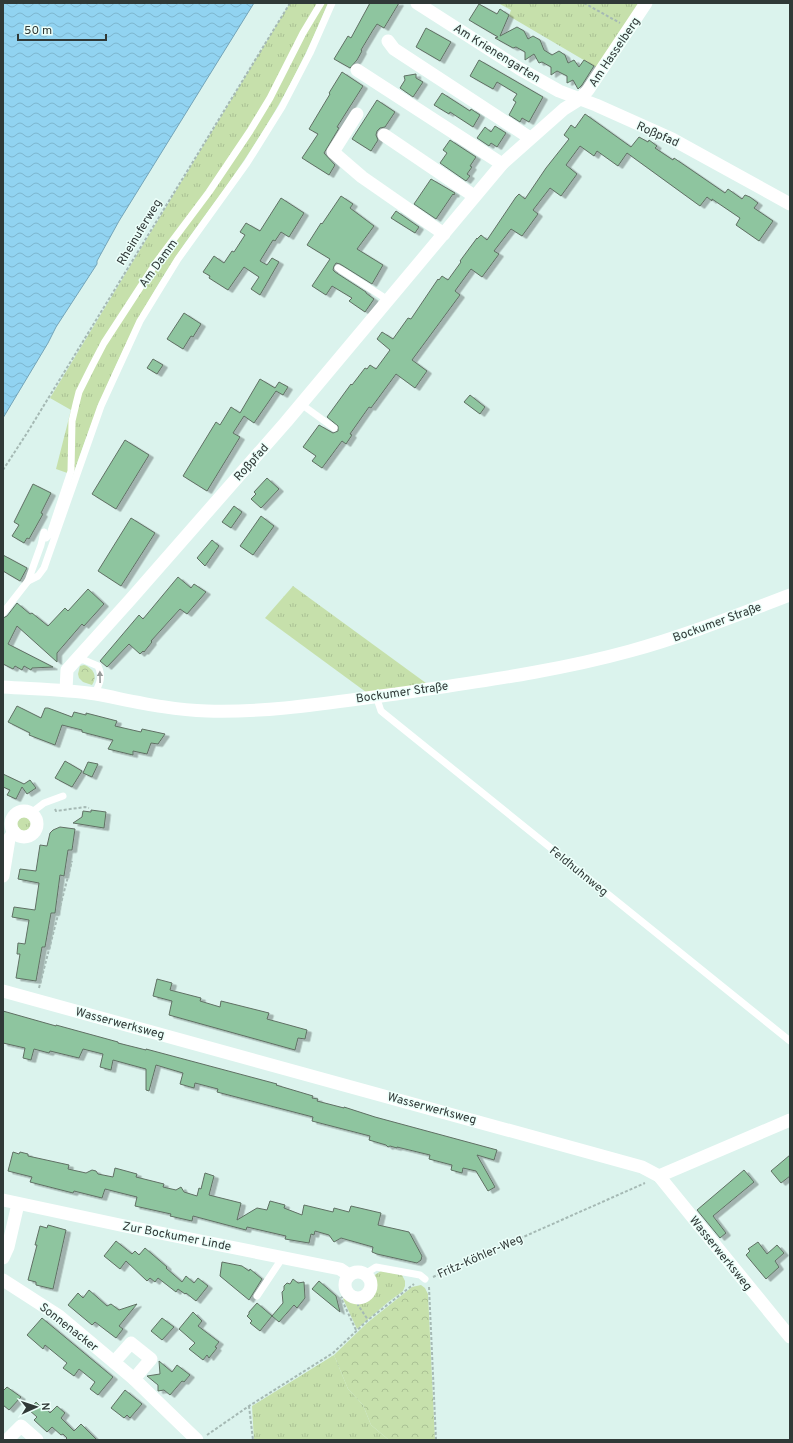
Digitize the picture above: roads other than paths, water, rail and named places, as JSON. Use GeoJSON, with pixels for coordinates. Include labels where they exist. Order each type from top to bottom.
{"type":"FeatureCollection","features":[{"type":"Feature","properties":{"kind":"street","name":"Am Krienengarten"},"geometry":{"type":"LineString","coordinates":[[417,3],[520,69],[559,91],[580,99]]}},
{"type":"Feature","properties":{"kind":"street","name":"Am Hasselberg"},"geometry":{"type":"LineString","coordinates":[[580,99],[588,90],[646,3]]}},
{"type":"Feature","properties":{"kind":"street"},"geometry":{"type":"LineString","coordinates":[[388,41],[394,49],[530,138]]}},
{"type":"Feature","properties":{"kind":"street"},"geometry":{"type":"LineString","coordinates":[[356,70],[502,164]]}},
{"type":"Feature","properties":{"kind":"street","name":"Roßpfad"},"geometry":{"type":"LineString","coordinates":[[66,690],[67,670],[301,404],[502,164],[564,109],[580,99],[672,139],[790,204]]}},
{"type":"Feature","properties":{"kind":"street"},"geometry":{"type":"LineString","coordinates":[[357,114],[333,152],[362,177],[444,234]]}},
{"type":"Feature","properties":{"kind":"street"},"geometry":{"type":"LineString","coordinates":[[384,135],[474,196]]}},
{"type":"Feature","properties":{"kind":"street","name":"Bockumer Straße"},"geometry":{"type":"LineString","coordinates":[[3,687],[66,690],[179,710],[232,711],[281,708],[498,679],[577,664],[630,651],[681,636],[790,595]]}},
{"type":"Feature","properties":{"kind":"street"},"geometry":{"type":"LineString","coordinates":[[22,811],[31,813],[37,821],[37,828],[34,832],[26,837],[14,832],[11,823],[15,815],[22,811]]}},
{"type":"Feature","properties":{"kind":"street"},"geometry":{"type":"LineString","coordinates":[[3,876],[9,839],[14,832]]}},
{"type":"Feature","properties":{"kind":"street","name":"Wasserwerksweg"},"geometry":{"type":"LineString","coordinates":[[3,992],[642,1166],[660,1176],[790,1337]]}},
{"type":"Feature","properties":{"kind":"street"},"geometry":{"type":"LineString","coordinates":[[660,1176],[790,1120]]}},
{"type":"Feature","properties":{"kind":"street","name":"Zur Bockumer Linde"},"geometry":{"type":"LineString","coordinates":[[3,1200],[340,1269],[349,1275],[357,1271],[365,1274]]}},
{"type":"Feature","properties":{"kind":"street"},"geometry":{"type":"LineString","coordinates":[[3,1258],[8,1247],[18,1204]]}},
{"type":"Feature","properties":{"kind":"street"},"geometry":{"type":"LineString","coordinates":[[349,1275],[345,1282],[345,1290],[353,1296],[366,1295],[370,1288],[370,1280],[365,1274]]}},
{"type":"Feature","properties":{"kind":"street","name":"Sonnenacker"},"geometry":{"type":"LineString","coordinates":[[3,1280],[59,1316],[201,1438]]}},
{"type":"Feature","properties":{"kind":"street"},"geometry":{"type":"LineString","coordinates":[[114,1362],[131,1343],[151,1360],[134,1379]]}},
{"type":"Feature","properties":{"kind":"street"},"geometry":{"type":"LineString","coordinates":[[7,1440],[22,1426],[37,1440]]}},
{"type":"Feature","properties":{"kind":"lane","name":"Am Damm"},"geometry":{"type":"LineString","coordinates":[[3,613],[28,581],[32,573],[43,535],[46,538],[50,534],[71,471],[73,416],[79,392],[92,366],[104,343],[158,260],[209,192],[250,131],[270,98],[303,33],[321,3]]}},
{"type":"Feature","properties":{"kind":"lane"},"geometry":{"type":"LineString","coordinates":[[28,581],[38,576],[44,568],[101,406],[119,363],[140,321],[178,258],[247,163],[282,107],[310,53],[332,3]]}},
{"type":"Feature","properties":{"kind":"lane"},"geometry":{"type":"LineString","coordinates":[[338,268],[388,300]]}},
{"type":"Feature","properties":{"kind":"lane"},"geometry":{"type":"LineString","coordinates":[[301,404],[334,428]]}},
{"type":"Feature","properties":{"kind":"lane"},"geometry":{"type":"LineString","coordinates":[[75,661],[84,660],[98,666],[101,673],[100,684],[94,694]]}},
{"type":"Feature","properties":{"kind":"lane","name":"Feldhuhnweg"},"geometry":{"type":"LineString","coordinates":[[376,696],[381,711],[790,1041]]}},
{"type":"Feature","properties":{"kind":"lane"},"geometry":{"type":"LineString","coordinates":[[31,813],[44,803],[63,796]]}},
{"type":"Feature","properties":{"kind":"lane"},"geometry":{"type":"LineString","coordinates":[[257,1296],[283,1257]]}},
{"type":"Feature","properties":{"kind":"lane","name":"Zur Bockumer Linde"},"geometry":{"type":"LineString","coordinates":[[365,1274],[376,1267],[420,1275],[425,1279]]}},
{"type":"Feature","properties":{"kind":"water"},"geometry":{"type":"Polygon","coordinates":[[[3,3],[254,3],[119,221],[97,261],[97,264],[56,327],[3,418],[3,3]]]}}]}
